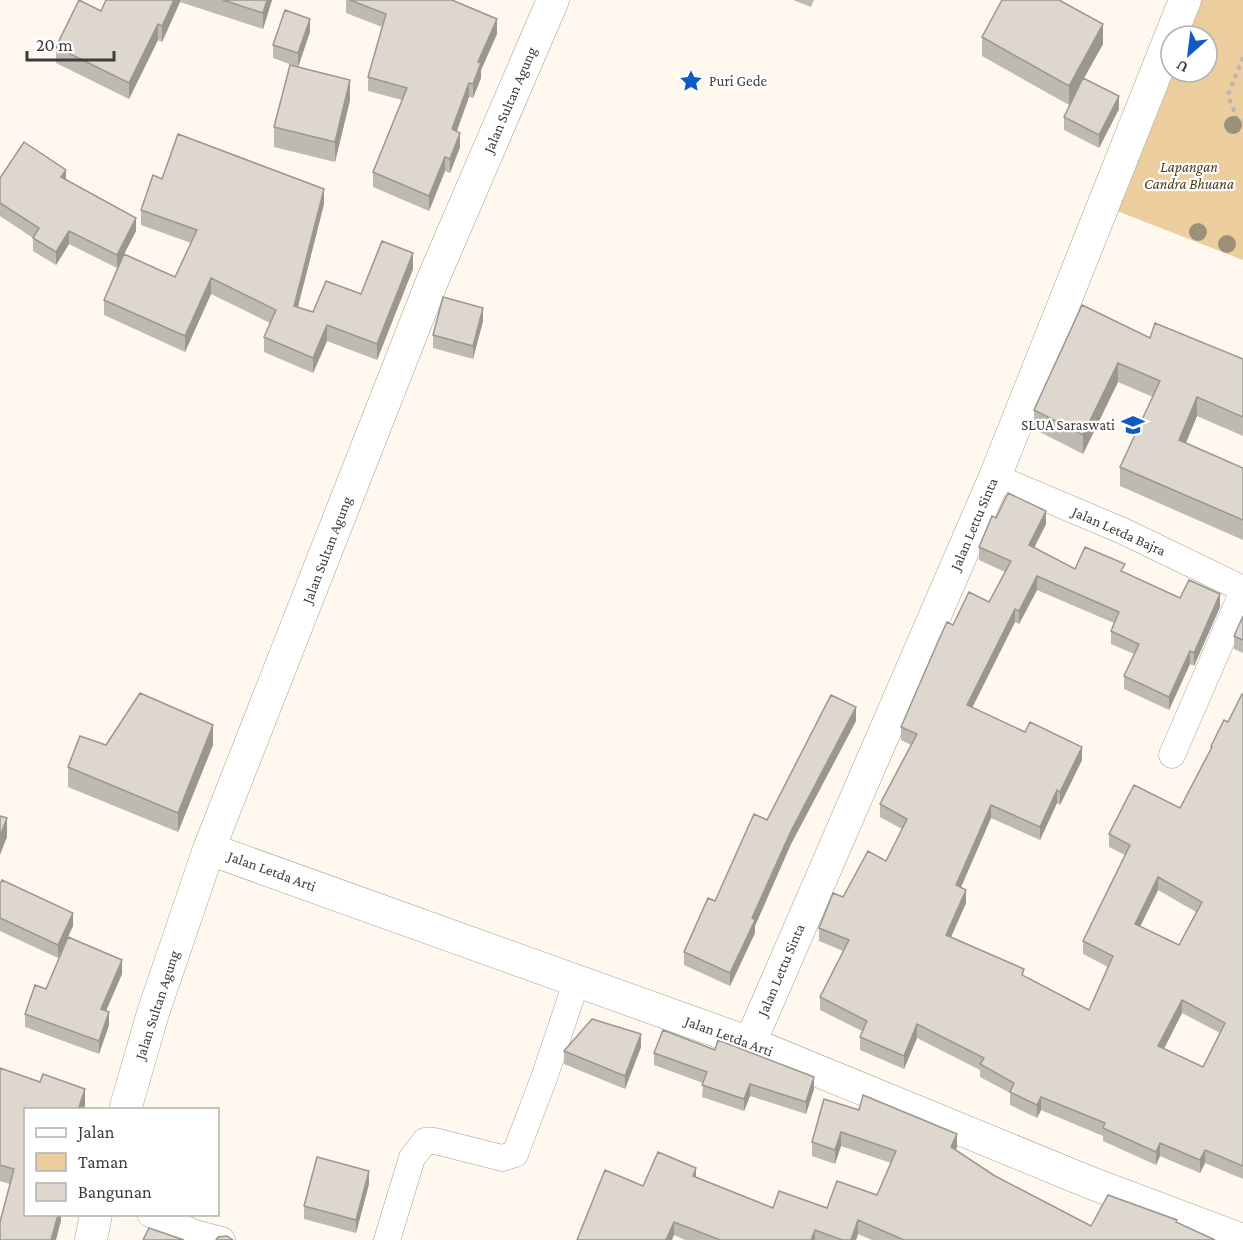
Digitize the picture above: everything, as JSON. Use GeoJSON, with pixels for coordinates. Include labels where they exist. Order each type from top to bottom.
{"type":"FeatureCollection","features":[{"type":"Feature","properties":{"kind":"street","name":"Jalan Sultan Agung"},"geometry":{"type":"LineString","coordinates":[[126,1108],[153,1013],[209,849],[433,279],[553,0]]}},
{"type":"Feature","properties":{"kind":"street","name":"Jalan Lettu Sinta"},"geometry":{"type":"LineString","coordinates":[[750,1043],[995,477],[1185,0]]}},
{"type":"Feature","properties":{"kind":"street","name":"Jalan Letda Bajra"},"geometry":{"type":"LineString","coordinates":[[995,477],[1122,531],[1243,590]]}},
{"type":"Feature","properties":{"kind":"street"},"geometry":{"type":"LineString","coordinates":[[1172,755],[1243,590]]}},
{"type":"Feature","properties":{"kind":"street","name":"Jalan Letda Arti"},"geometry":{"type":"LineString","coordinates":[[209,849],[750,1043],[1091,1183],[1243,1240]]}},
{"type":"Feature","properties":{"kind":"street"},"geometry":{"type":"LineString","coordinates":[[387,1240],[412,1158],[425,1141],[435,1141],[502,1158],[514,1154],[544,1078],[576,980]]}},
{"type":"Feature","properties":{"kind":"street"},"geometry":{"type":"LineString","coordinates":[[91,1240],[96,1216]]}},
{"type":"Feature","properties":{"kind":"street"},"geometry":{"type":"LineString","coordinates":[[152,1216],[195,1233],[222,1240]]}},
{"type":"Feature","properties":{"kind":"path"},"geometry":{"type":"LineString","coordinates":[[1243,57],[1228,95],[1238,119],[1243,121]]}},
{"type":"Feature","properties":{"kind":"green space","name":"Lapangan Candra Bhuana"},"geometry":{"type":"Polygon","coordinates":[[[1199,0],[1243,0],[1243,260],[1117,211],[1166,84],[1219,84],[1219,24],[1190,24],[1199,0]]]}},
{"type":"Feature","properties":{"kind":"building"},"geometry":{"type":"Polygon","coordinates":[[[79,0],[101,11],[106,0],[174,0],[162,26],[158,24],[129,83],[56,47],[79,0]]]}},
{"type":"Feature","properties":{"kind":"building"},"geometry":{"type":"Polygon","coordinates":[[[223,0],[267,0],[263,13],[223,0]]]}},
{"type":"Feature","properties":{"kind":"building"},"geometry":{"type":"Polygon","coordinates":[[[350,0],[452,0],[497,19],[478,62],[481,63],[473,84],[469,83],[452,129],[460,133],[450,159],[445,157],[429,196],[373,172],[407,88],[368,77],[386,14],[350,0]]]}},
{"type":"Feature","properties":{"kind":"building"},"geometry":{"type":"Polygon","coordinates":[[[1002,0],[1059,0],[1103,24],[1069,86],[982,37],[1002,0]]]}},
{"type":"Feature","properties":{"kind":"building"},"geometry":{"type":"Polygon","coordinates":[[[285,10],[310,19],[298,53],[273,45],[285,10]]]}},
{"type":"Feature","properties":{"kind":"building"},"geometry":{"type":"Polygon","coordinates":[[[290,65],[350,80],[335,142],[274,127],[290,65]]]}},
{"type":"Feature","properties":{"kind":"building"},"geometry":{"type":"Polygon","coordinates":[[[1083,78],[1119,96],[1099,135],[1064,117],[1083,78]]]}},
{"type":"Feature","properties":{"kind":"building"},"geometry":{"type":"Polygon","coordinates":[[[178,134],[324,189],[294,306],[313,312],[326,281],[361,294],[382,241],[413,253],[377,344],[327,325],[313,358],[264,337],[276,310],[211,278],[185,336],[104,300],[124,254],[175,277],[197,230],[141,210],[153,175],[162,179],[178,134]]]}},
{"type":"Feature","properties":{"kind":"building"},"geometry":{"type":"Polygon","coordinates":[[[24,142],[66,170],[61,177],[136,218],[117,255],[69,231],[56,252],[33,238],[39,228],[0,203],[0,178],[24,142]]]}},
{"type":"Feature","properties":{"kind":"building"},"geometry":{"type":"Polygon","coordinates":[[[443,297],[483,308],[473,346],[433,335],[443,297]]]}},
{"type":"Feature","properties":{"kind":"building"},"geometry":{"type":"Polygon","coordinates":[[[1082,305],[1150,338],[1155,323],[1243,359],[1243,417],[1197,397],[1179,440],[1243,468],[1243,520],[1120,467],[1160,381],[1118,363],[1083,435],[1034,410],[1082,305]]]}},
{"type":"Feature","properties":{"kind":"building"},"geometry":{"type":"Polygon","coordinates":[[[1008,493],[1046,511],[1029,545],[1075,569],[1085,547],[1125,564],[1121,571],[1180,598],[1189,580],[1220,594],[1194,653],[1190,651],[1169,697],[1124,676],[1139,644],[1111,631],[1119,612],[1037,576],[1019,611],[1015,609],[967,705],[1025,732],[1030,722],[1082,747],[1060,792],[1057,790],[1040,827],[991,805],[956,885],[966,890],[946,935],[1024,969],[1022,975],[1089,1010],[1113,956],[1083,941],[1130,845],[1109,834],[1134,785],[1180,808],[1224,720],[1228,722],[1242,694],[1243,1166],[1205,1150],[1200,1160],[1160,1143],[1156,1152],[1103,1128],[1105,1123],[1041,1097],[1037,1105],[1010,1092],[1014,1083],[980,1064],[984,1058],[917,1024],[904,1056],[860,1037],[867,1021],[820,997],[849,940],[819,928],[833,893],[843,897],[868,851],[886,861],[907,819],[880,804],[917,734],[901,727],[940,637],[947,622],[953,625],[969,592],[989,602],[1011,561],[979,547],[992,516],[996,518],[1008,493]],[[1158,877],[1135,924],[1179,945],[1202,902],[1158,877]],[[1182,1000],[1158,1046],[1203,1067],[1225,1023],[1182,1000]]]}},
{"type":"Feature","properties":{"kind":"building"},"geometry":{"type":"Polygon","coordinates":[[[1243,616],[1243,640],[1234,636],[1243,616]]]}},
{"type":"Feature","properties":{"kind":"building"},"geometry":{"type":"Polygon","coordinates":[[[140,693],[213,725],[178,813],[68,767],[80,736],[106,745],[140,693]]]}},
{"type":"Feature","properties":{"kind":"building"},"geometry":{"type":"Polygon","coordinates":[[[831,695],[856,707],[791,831],[752,918],[755,920],[730,973],[684,952],[708,898],[715,901],[754,814],[767,820],[831,695]]]}},
{"type":"Feature","properties":{"kind":"building"},"geometry":{"type":"Polygon","coordinates":[[[0,816],[7,818],[0,836],[0,816]]]}},
{"type":"Feature","properties":{"kind":"building"},"geometry":{"type":"Polygon","coordinates":[[[2,880],[73,913],[58,945],[0,918],[2,880]]]}},
{"type":"Feature","properties":{"kind":"building"},"geometry":{"type":"Polygon","coordinates":[[[68,937],[122,960],[101,1009],[109,1012],[99,1041],[25,1014],[35,985],[46,989],[68,937]]]}},
{"type":"Feature","properties":{"kind":"building"},"geometry":{"type":"Polygon","coordinates":[[[592,1019],[641,1034],[625,1076],[564,1051],[592,1019]]]}},
{"type":"Feature","properties":{"kind":"building"},"geometry":{"type":"Polygon","coordinates":[[[663,1030],[715,1050],[718,1040],[814,1077],[806,1102],[750,1084],[744,1099],[702,1085],[707,1072],[654,1053],[663,1030]]]}},
{"type":"Feature","properties":{"kind":"building"},"geometry":{"type":"Polygon","coordinates":[[[0,1068],[40,1082],[43,1074],[85,1089],[79,1108],[24,1108],[24,1216],[58,1216],[51,1240],[0,1240],[0,1222],[14,1169],[0,1165],[0,1068]]]}},
{"type":"Feature","properties":{"kind":"building"},"geometry":{"type":"Polygon","coordinates":[[[863,1095],[957,1134],[951,1147],[995,1176],[1091,1226],[1108,1195],[1177,1220],[1176,1222],[1215,1240],[904,1240],[858,1220],[851,1240],[842,1240],[815,1230],[811,1240],[720,1240],[674,1222],[666,1240],[577,1240],[605,1170],[643,1186],[658,1152],[696,1168],[693,1176],[773,1208],[779,1191],[827,1208],[837,1181],[877,1195],[896,1151],[841,1132],[835,1150],[812,1142],[824,1099],[859,1110],[863,1095]]]}},
{"type":"Feature","properties":{"kind":"building"},"geometry":{"type":"Polygon","coordinates":[[[317,1157],[369,1171],[356,1220],[304,1206],[317,1157]]]}},
{"type":"Feature","properties":{"kind":"building"},"geometry":{"type":"Polygon","coordinates":[[[149,1228],[184,1240],[143,1240],[149,1228]]]}},
{"type":"Feature","properties":{"kind":"building"},"geometry":{"type":"Polygon","coordinates":[[[227,1236],[233,1240],[216,1240],[218,1237],[227,1236]]]}},
{"type":"Feature","properties":{"kind":"place","name":"Puri Gede"},"geometry":{"type":"Point","coordinates":[691,81]}},
{"type":"Feature","properties":{"kind":"place","name":"SLUA Saraswati"},"geometry":{"type":"Point","coordinates":[1133,425]}}]}
